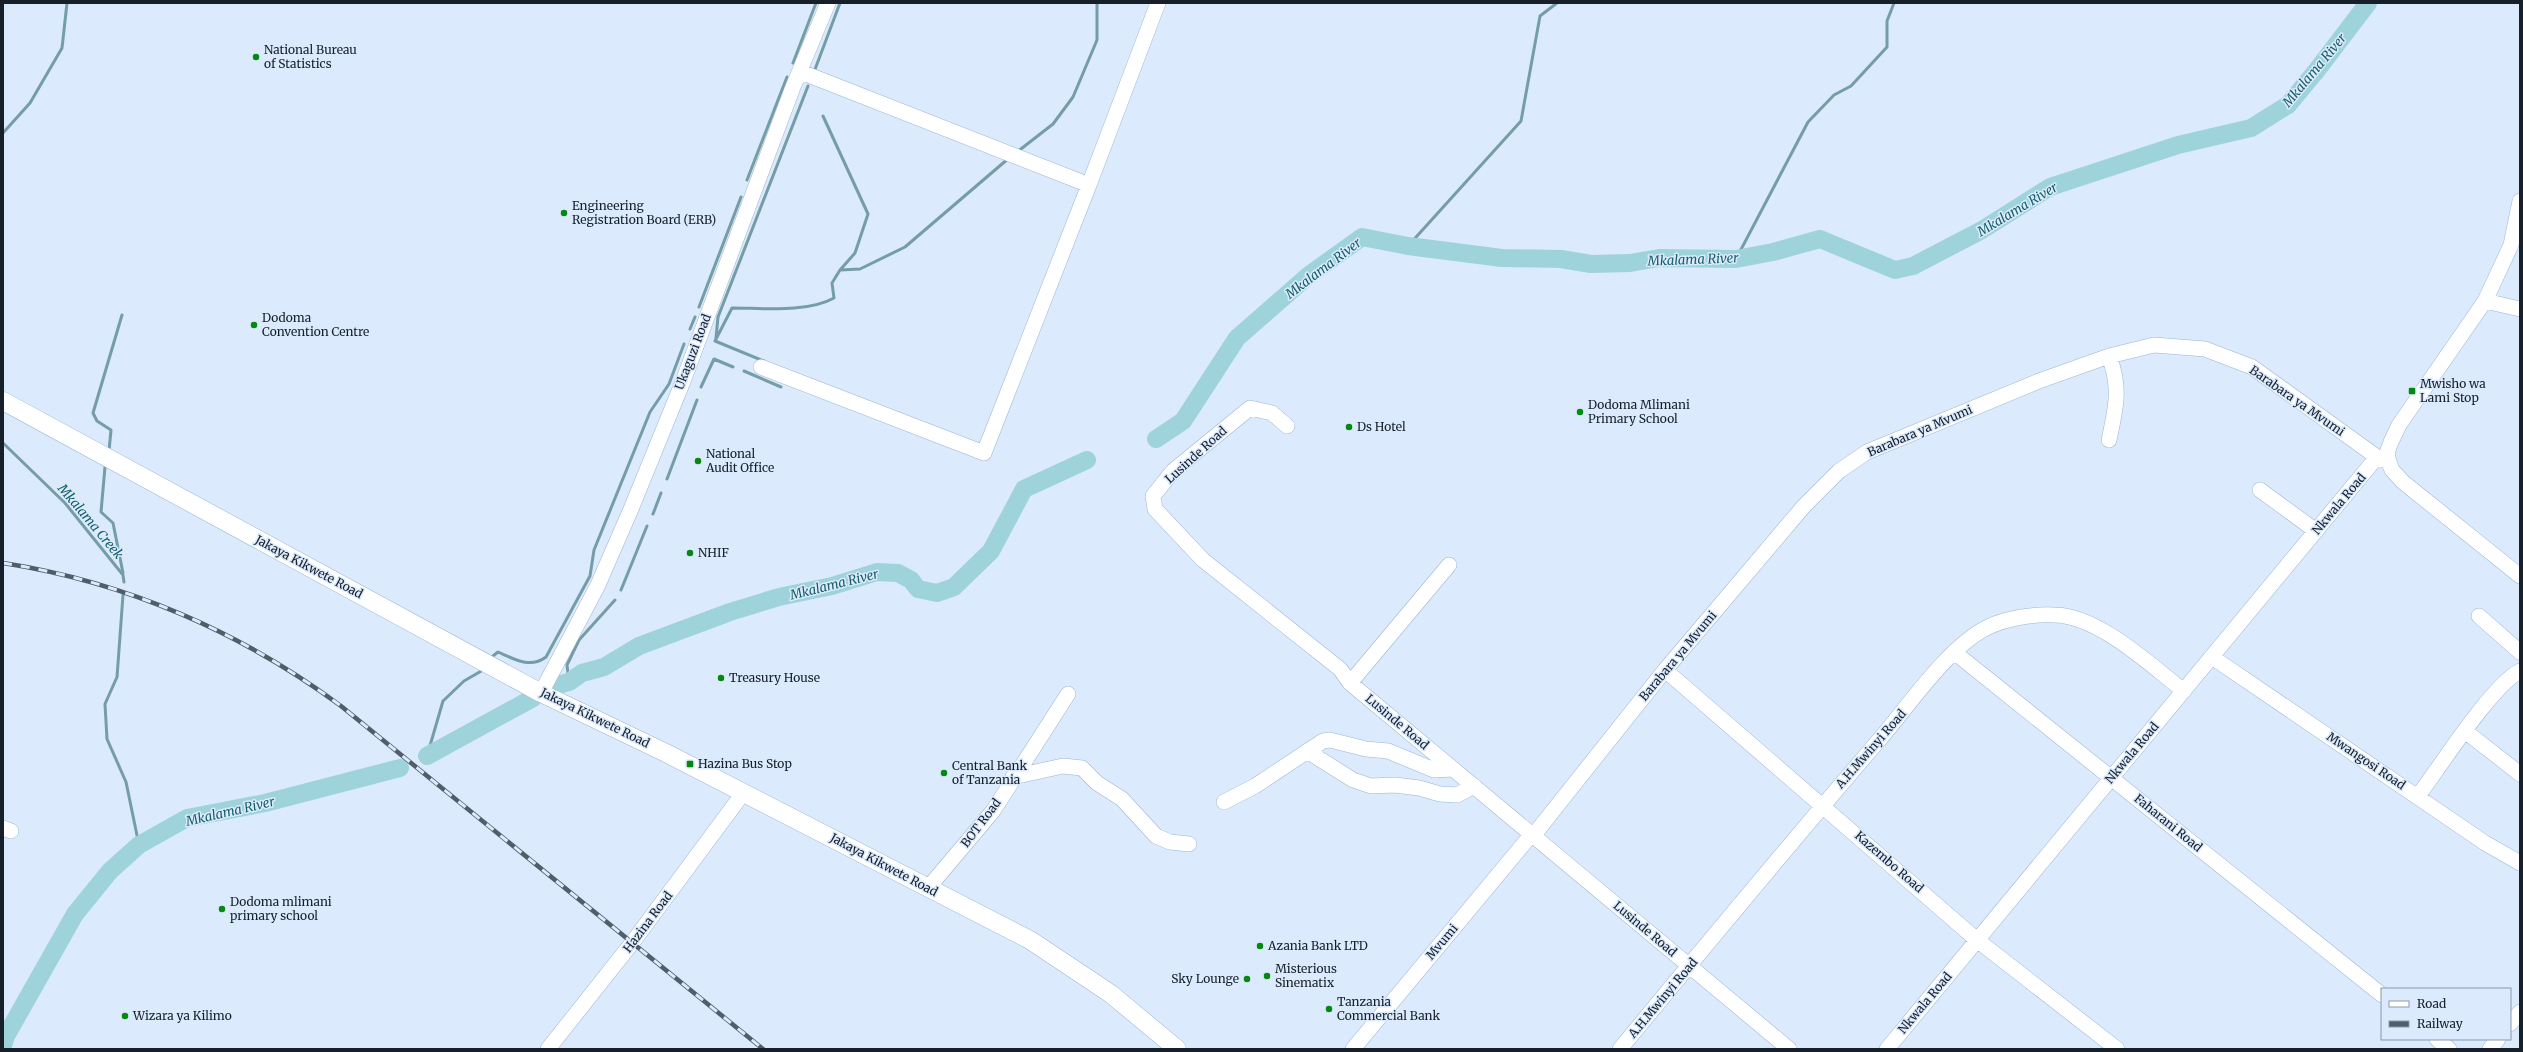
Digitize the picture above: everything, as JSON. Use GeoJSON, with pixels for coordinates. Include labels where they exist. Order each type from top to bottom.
{"type":"FeatureCollection","features":[{"type":"Feature","properties":{"kind":"main road","name":"Jakaya Kikwete Road"},"geometry":{"type":"LineString","coordinates":[[3,401],[541,693],[744,792],[1030,940],[1111,994],[1177,1049]]}},
{"type":"Feature","properties":{"kind":"street","name":"Ukaguzi Road"},"geometry":{"type":"LineString","coordinates":[[541,693],[598,585],[631,509],[682,384],[791,94],[828,3]]}},
{"type":"Feature","properties":{"kind":"street"},"geometry":{"type":"LineString","coordinates":[[761,367],[984,453],[1089,185],[1158,3]]}},
{"type":"Feature","properties":{"kind":"street"},"geometry":{"type":"LineString","coordinates":[[801,72],[1089,185]]}},
{"type":"Feature","properties":{"kind":"street","name":"Nkwala Road"},"geometry":{"type":"LineString","coordinates":[[1887,1049],[2316,531],[2385,458],[2399,425],[2484,301],[2511,246],[2520,202]]}},
{"type":"Feature","properties":{"kind":"street"},"geometry":{"type":"LineString","coordinates":[[2484,301],[2520,309]]}},
{"type":"Feature","properties":{"kind":"street","name":"Barabara ya Mvumi"},"geometry":{"type":"LineString","coordinates":[[1532,835],[1665,670],[1804,506],[1839,471],[1867,452],[1909,434],[2038,381],[2109,356],[2154,345],[2212,352],[2252,367],[2385,458],[2403,482],[2517,568]]}},
{"type":"Feature","properties":{"kind":"street"},"geometry":{"type":"LineString","coordinates":[[2109,356],[2117,376],[2116,409],[2109,440]]}},
{"type":"Feature","properties":{"kind":"street","name":"Lusinde Road"},"geometry":{"type":"LineString","coordinates":[[1287,426],[1272,413],[1250,408],[1173,471],[1153,496],[1155,510],[1203,560],[1340,669],[1350,683],[1788,1049]]}},
{"type":"Feature","properties":{"kind":"street"},"geometry":{"type":"LineString","coordinates":[[2260,490],[2316,531]]}},
{"type":"Feature","properties":{"kind":"street"},"geometry":{"type":"LineString","coordinates":[[1350,683],[1403,617],[1449,566]]}},
{"type":"Feature","properties":{"kind":"street","name":"A.H.Mwinyi Road"},"geometry":{"type":"LineString","coordinates":[[1620,1049],[1823,804],[1954,652],[1988,627],[2014,618],[2055,614],[2076,619],[2102,630],[2143,659],[2184,691]]}},
{"type":"Feature","properties":{"kind":"street"},"geometry":{"type":"LineString","coordinates":[[2418,796],[2465,731],[2506,680],[2514,664],[2516,649],[2479,616]]}},
{"type":"Feature","properties":{"kind":"street","name":"Faharani Road"},"geometry":{"type":"LineString","coordinates":[[1954,652],[2381,994]]}},
{"type":"Feature","properties":{"kind":"street","name":"Mwangosi Road"},"geometry":{"type":"LineString","coordinates":[[2212,657],[2485,843],[2520,863]]}},
{"type":"Feature","properties":{"kind":"street","name":"Kazembo Road"},"geometry":{"type":"LineString","coordinates":[[1665,670],[1823,804],[1978,940],[2117,1049]]}},
{"type":"Feature","properties":{"kind":"street"},"geometry":{"type":"LineString","coordinates":[[2506,680],[2520,671]]}},
{"type":"Feature","properties":{"kind":"street","name":"BOT Road"},"geometry":{"type":"LineString","coordinates":[[928,888],[993,810],[1068,694]]}},
{"type":"Feature","properties":{"kind":"street"},"geometry":{"type":"LineString","coordinates":[[2465,731],[2520,774]]}},
{"type":"Feature","properties":{"kind":"street"},"geometry":{"type":"LineString","coordinates":[[1224,802],[1255,786],[1323,741],[1330,740],[1366,749],[1388,751],[1434,770],[1453,769]]}},
{"type":"Feature","properties":{"kind":"street"},"geometry":{"type":"LineString","coordinates":[[1307,751],[1353,780],[1371,786],[1395,785],[1419,788],[1440,794],[1457,795],[1474,786]]}},
{"type":"Feature","properties":{"kind":"street"},"geometry":{"type":"LineString","coordinates":[[1013,777],[1063,766],[1082,768],[1097,783],[1122,799],[1156,836],[1170,842],[1189,844]]}},
{"type":"Feature","properties":{"kind":"street","name":"Hazina Road"},"geometry":{"type":"LineString","coordinates":[[548,1049],[632,943],[744,792]]}},
{"type":"Feature","properties":{"kind":"street","name":"Mvumi"},"geometry":{"type":"LineString","coordinates":[[1353,1049],[1532,835]]}},
{"type":"Feature","properties":{"kind":"street"},"geometry":{"type":"LineString","coordinates":[[2511,1023],[2520,1012]]}},
{"type":"Feature","properties":{"kind":"street"},"geometry":{"type":"LineString","coordinates":[[2437,1040],[2449,1049]]}},
{"type":"Feature","properties":{"kind":"street"},"geometry":{"type":"LineString","coordinates":[[2490,1049],[2497,1040]]}},
{"type":"Feature","properties":{"kind":"waterway","name":"Mkalama Creek"},"geometry":{"type":"LineString","coordinates":[[3,133],[30,103],[62,48],[67,3]]}},
{"type":"Feature","properties":{"kind":"waterway"},"geometry":{"type":"LineString","coordinates":[[793,63],[816,3]]}},
{"type":"Feature","properties":{"kind":"waterway"},"geometry":{"type":"LineString","coordinates":[[814,72],[840,3]]}},
{"type":"Feature","properties":{"kind":"waterway"},"geometry":{"type":"LineString","coordinates":[[1017,152],[1053,124],[1073,97],[1097,40],[1097,3]]}},
{"type":"Feature","properties":{"kind":"waterway"},"geometry":{"type":"LineString","coordinates":[[1408,246],[1521,121],[1540,16],[1557,3]]}},
{"type":"Feature","properties":{"kind":"waterway"},"geometry":{"type":"LineString","coordinates":[[1736,259],[1808,122],[1834,95],[1851,86],[1887,47],[1887,21],[1894,3]]}},
{"type":"Feature","properties":{"kind":"waterway","name":"Mkalama River"},"geometry":{"type":"LineString","coordinates":[[1156,439],[1183,421],[1237,338],[1309,275],[1362,237],[1408,246],[1502,258],[1561,259],[1591,264],[1630,263],[1659,258],[1736,259],[1773,252],[1820,239],[1895,270],[1913,266],[1982,230],[2050,187],[2178,145],[2251,128],[2288,105],[2317,70],[2368,3]]}},
{"type":"Feature","properties":{"kind":"waterway"},"geometry":{"type":"LineString","coordinates":[[747,180],[787,77]]}},
{"type":"Feature","properties":{"kind":"waterway"},"geometry":{"type":"LineString","coordinates":[[716,338],[718,317],[808,86]]}},
{"type":"Feature","properties":{"kind":"waterway"},"geometry":{"type":"LineString","coordinates":[[823,116],[868,214],[855,253],[840,270]]}},
{"type":"Feature","properties":{"kind":"waterway"},"geometry":{"type":"LineString","coordinates":[[715,341],[732,308],[798,308],[823,303],[834,298],[832,283],[840,270],[860,269],[905,247],[1009,158]]}},
{"type":"Feature","properties":{"kind":"waterway"},"geometry":{"type":"LineString","coordinates":[[699,307],[741,197]]}},
{"type":"Feature","properties":{"kind":"waterway"},"geometry":{"type":"LineString","coordinates":[[109,451],[111,430],[97,421],[93,413],[122,315]]}},
{"type":"Feature","properties":{"kind":"waterway"},"geometry":{"type":"LineString","coordinates":[[690,329],[695,317]]}},
{"type":"Feature","properties":{"kind":"waterway"},"geometry":{"type":"LineString","coordinates":[[715,341],[764,361]]}},
{"type":"Feature","properties":{"kind":"waterway"},"geometry":{"type":"LineString","coordinates":[[493,656],[498,652],[516,660],[528,663],[540,661],[546,657],[590,576],[594,550],[650,412],[669,384],[684,344]]}},
{"type":"Feature","properties":{"kind":"waterway"},"geometry":{"type":"LineString","coordinates":[[701,387],[714,359],[733,367]]}},
{"type":"Feature","properties":{"kind":"waterway"},"geometry":{"type":"LineString","coordinates":[[744,371],[781,387]]}},
{"type":"Feature","properties":{"kind":"waterway"},"geometry":{"type":"LineString","coordinates":[[667,479],[697,400]]}},
{"type":"Feature","properties":{"kind":"waterway","name":"Mkalama Creek"},"geometry":{"type":"LineString","coordinates":[[3,443],[65,503],[123,575],[124,582]]}},
{"type":"Feature","properties":{"kind":"waterway","name":"Mkalama River"},"geometry":{"type":"LineString","coordinates":[[557,685],[569,682],[582,673],[604,667],[639,646],[730,612],[779,597],[832,586],[877,572],[898,573],[911,580],[918,589],[937,593],[954,587],[991,551],[1024,489],[1087,460]]}},
{"type":"Feature","properties":{"kind":"waterway"},"geometry":{"type":"LineString","coordinates":[[105,467],[101,512],[113,523],[123,573]]}},
{"type":"Feature","properties":{"kind":"waterway"},"geometry":{"type":"LineString","coordinates":[[653,514],[661,493]]}},
{"type":"Feature","properties":{"kind":"waterway"},"geometry":{"type":"LineString","coordinates":[[621,590],[647,526]]}},
{"type":"Feature","properties":{"kind":"waterway","name":"Mkalama Creek"},"geometry":{"type":"LineString","coordinates":[[123,595],[117,677],[105,704],[107,739],[126,782],[139,845]]}},
{"type":"Feature","properties":{"kind":"waterway"},"geometry":{"type":"LineString","coordinates":[[569,682],[567,665],[579,640],[615,600]]}},
{"type":"Feature","properties":{"kind":"waterway"},"geometry":{"type":"LineString","coordinates":[[427,756],[443,701],[464,681],[483,670]]}},
{"type":"Feature","properties":{"kind":"waterway","name":"Mkalama River"},"geometry":{"type":"LineString","coordinates":[[427,756],[533,698]]}},
{"type":"Feature","properties":{"kind":"waterway","name":"Mkalama River"},"geometry":{"type":"LineString","coordinates":[[3,1046],[6,1036],[75,914],[110,871],[139,845],[187,818],[265,803],[400,768]]}},
{"type":"Feature","properties":{"kind":"railway"},"geometry":{"type":"LineString","coordinates":[[3,563],[94,583],[138,597],[223,633],[303,679],[341,706],[763,1049]]}},
{"type":"Feature","properties":{"kind":"place","name":"National Bureau of Statistics"},"geometry":{"type":"Point","coordinates":[256,57]}},
{"type":"Feature","properties":{"kind":"place","name":"Engineering Registration Board (ERB)"},"geometry":{"type":"Point","coordinates":[564,213]}},
{"type":"Feature","properties":{"kind":"place","name":"Dodoma Convention Centre"},"geometry":{"type":"Point","coordinates":[254,325]}},
{"type":"Feature","properties":{"kind":"place","name":"Mwisho wa Lami Stop"},"geometry":{"type":"Point","coordinates":[2412,391]}},
{"type":"Feature","properties":{"kind":"place","name":"Dodoma Mlimani Primary School"},"geometry":{"type":"Point","coordinates":[1580,412]}},
{"type":"Feature","properties":{"kind":"place","name":"Ds Hotel"},"geometry":{"type":"Point","coordinates":[1349,427]}},
{"type":"Feature","properties":{"kind":"place","name":"National Audit Office"},"geometry":{"type":"Point","coordinates":[698,461]}},
{"type":"Feature","properties":{"kind":"place","name":"NHIF"},"geometry":{"type":"Point","coordinates":[690,553]}},
{"type":"Feature","properties":{"kind":"place","name":"Treasury House"},"geometry":{"type":"Point","coordinates":[721,678]}},
{"type":"Feature","properties":{"kind":"place","name":"Hazina Bus Stop"},"geometry":{"type":"Point","coordinates":[690,764]}},
{"type":"Feature","properties":{"kind":"place","name":"Central Bank of Tanzania"},"geometry":{"type":"Point","coordinates":[944,773]}},
{"type":"Feature","properties":{"kind":"place","name":"Dodoma mlimani primary school"},"geometry":{"type":"Point","coordinates":[222,909]}},
{"type":"Feature","properties":{"kind":"place","name":"Azania Bank LTD"},"geometry":{"type":"Point","coordinates":[1260,946]}},
{"type":"Feature","properties":{"kind":"place","name":"Misterious Sinematix"},"geometry":{"type":"Point","coordinates":[1267,976]}},
{"type":"Feature","properties":{"kind":"place","name":"Sky Lounge"},"geometry":{"type":"Point","coordinates":[1247,979]}},
{"type":"Feature","properties":{"kind":"place","name":"Tanzania Commercial Bank"},"geometry":{"type":"Point","coordinates":[1329,1009]}},
{"type":"Feature","properties":{"kind":"place","name":"Wizara ya Kilimo"},"geometry":{"type":"Point","coordinates":[125,1016]}}]}
